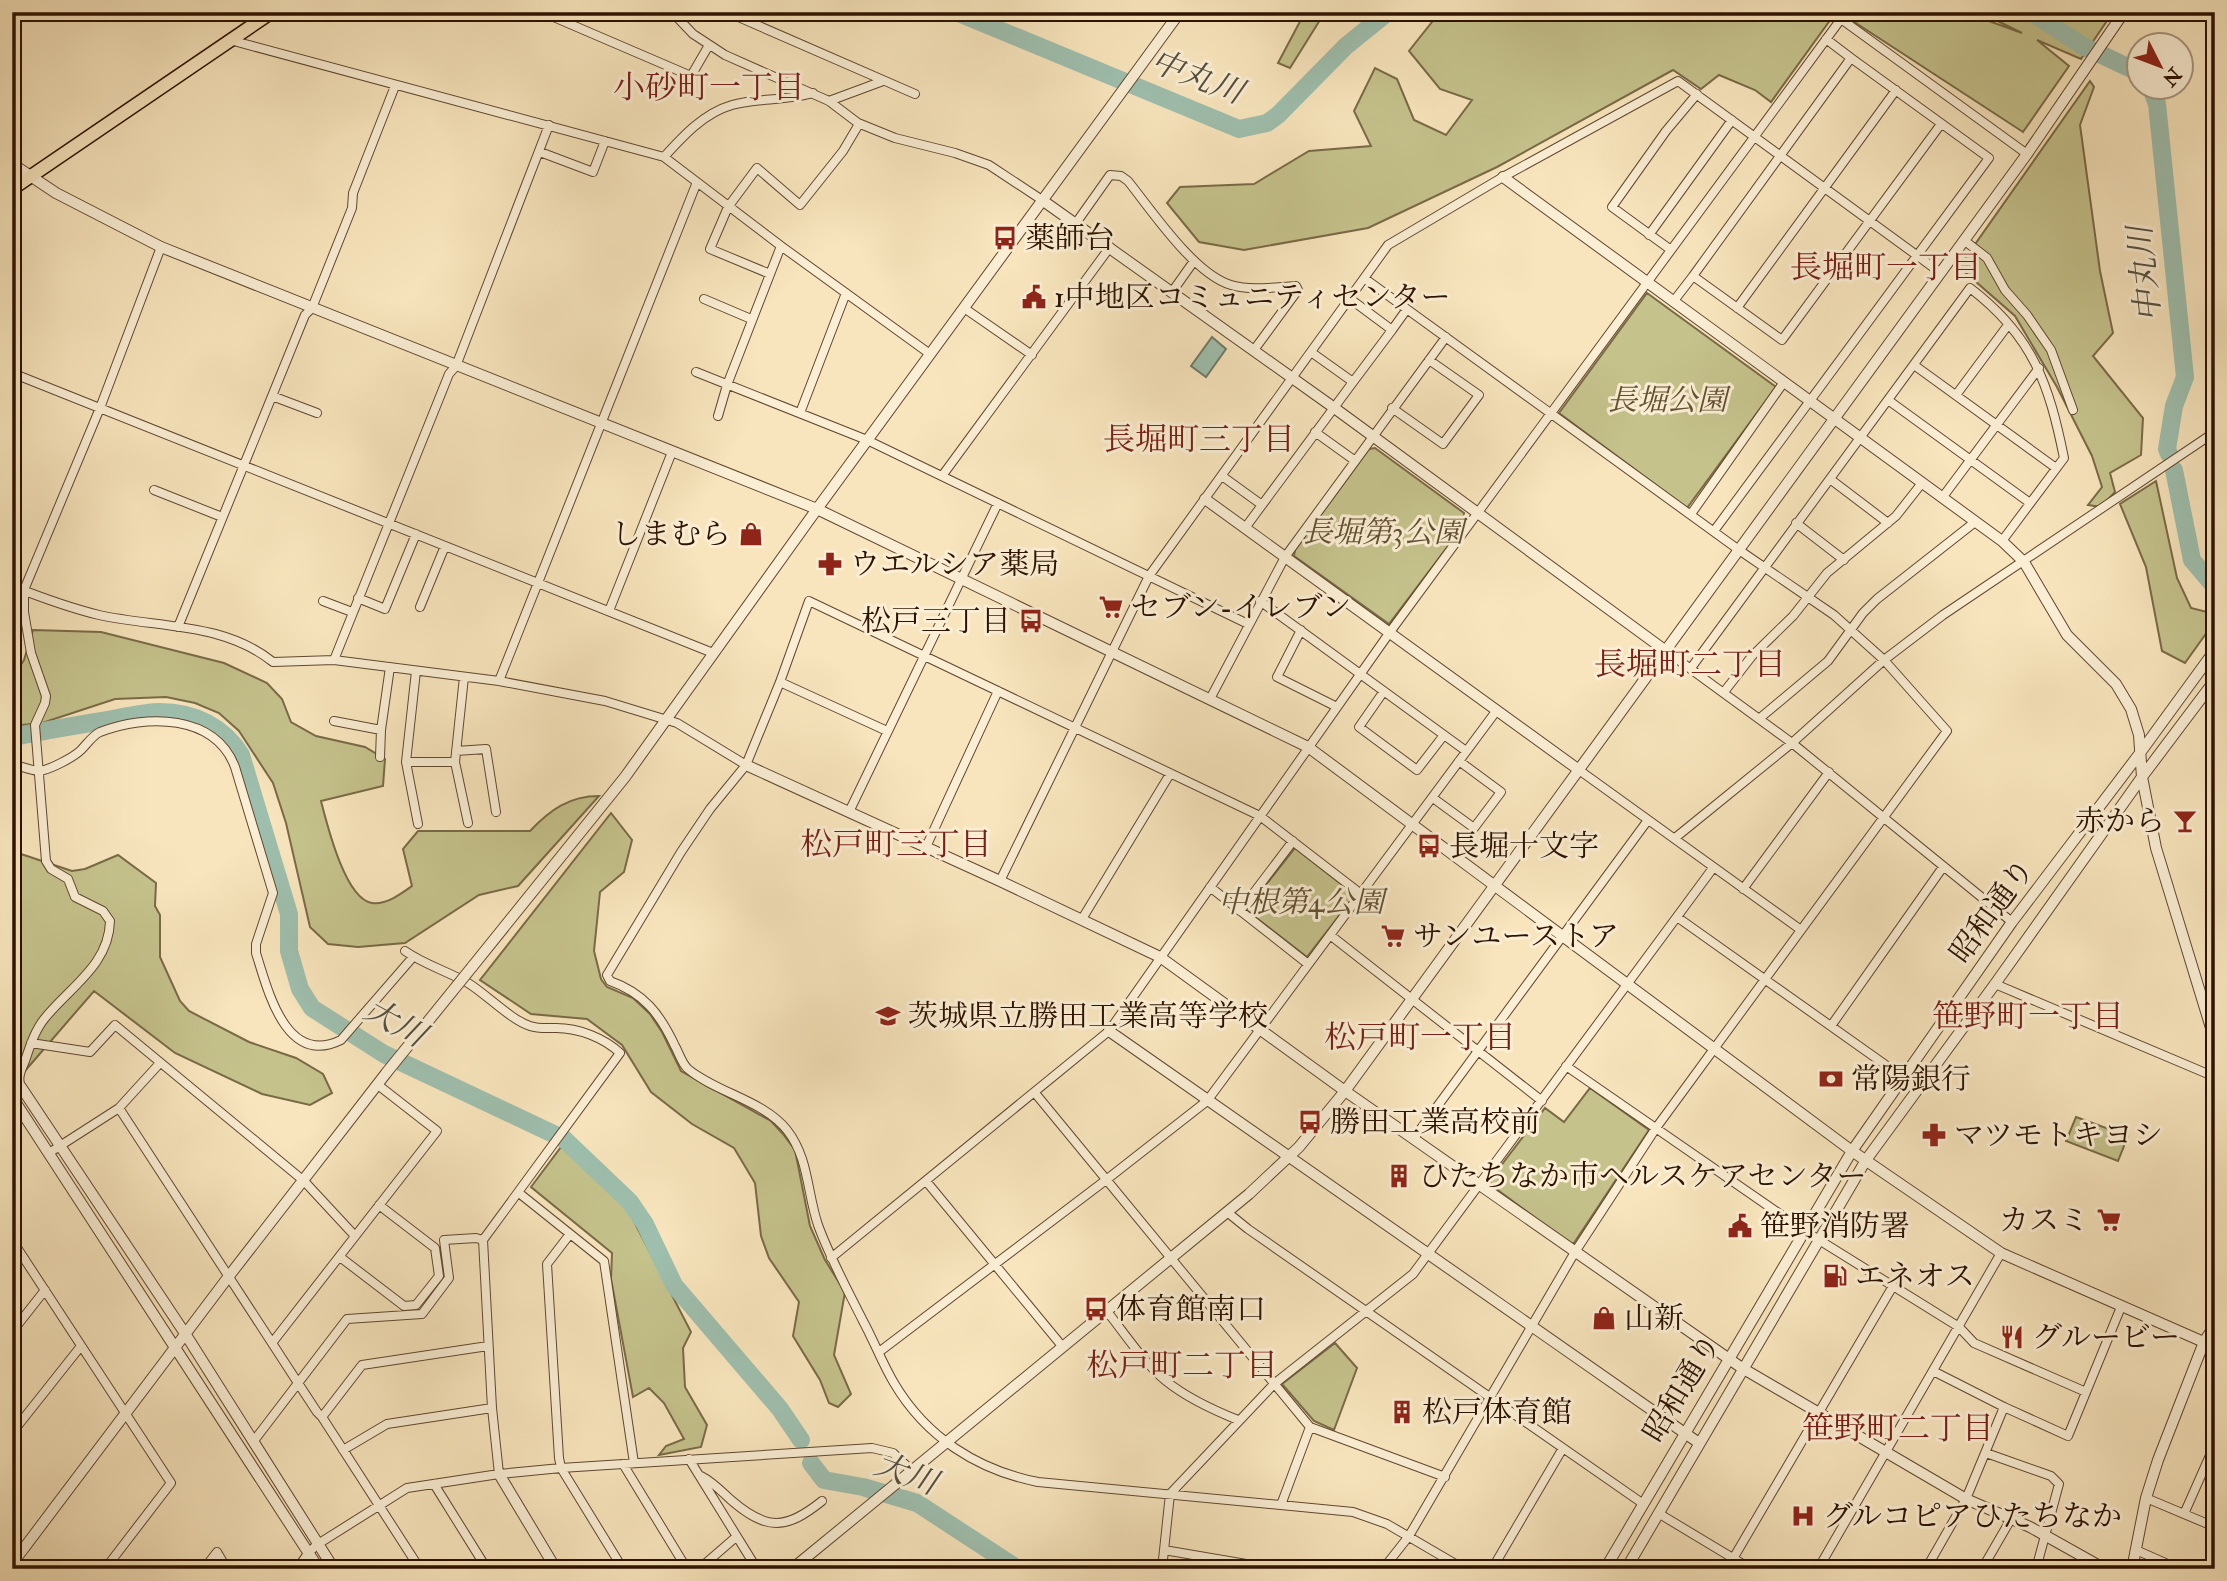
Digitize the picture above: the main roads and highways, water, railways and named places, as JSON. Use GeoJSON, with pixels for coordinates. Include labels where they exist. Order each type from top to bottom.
{"type":"FeatureCollection","features":[{"type":"Feature","properties":{"kind":"main road"},"geometry":{"type":"LineString","coordinates":[[12,189],[272,12]]}},
{"type":"Feature","properties":{"kind":"waterway","name":"中丸川"},"geometry":{"type":"LineString","coordinates":[[956,12],[1239,129],[1267,123],[1278,115],[1346,46],[1388,12]]}},
{"type":"Feature","properties":{"kind":"waterway","name":"中丸川"},"geometry":{"type":"LineString","coordinates":[[2031,12],[2083,46],[2126,66]]}},
{"type":"Feature","properties":{"kind":"waterway","name":"中丸川"},"geometry":{"type":"LineString","coordinates":[[2156,102],[2185,377],[2174,406],[2167,449],[2169,454]]}},
{"type":"Feature","properties":{"kind":"waterway","name":"中丸川"},"geometry":{"type":"LineString","coordinates":[[2174,470],[2192,560],[2215,587]]}},
{"type":"Feature","properties":{"kind":"waterway","name":"大川"},"geometry":{"type":"LineString","coordinates":[[12,737],[160,712],[196,718],[226,736],[241,755],[289,914],[289,951],[300,989],[312,1008],[384,1054],[564,1139],[630,1202],[645,1224],[674,1285],[780,1409],[801,1440]]}},
{"type":"Feature","properties":{"kind":"waterway","name":"大川"},"geometry":{"type":"LineString","coordinates":[[811,1463],[824,1480],[863,1487],[917,1503],[1018,1569]]}},
{"type":"Feature","properties":{"kind":"place","name":"薬師台"},"geometry":{"type":"Point","coordinates":[1005,238]}},
{"type":"Feature","properties":{"kind":"place","name":"1中地区コミュニティセンター"},"geometry":{"type":"Point","coordinates":[1034,297]}},
{"type":"Feature","properties":{"kind":"place","name":"しまむら"},"geometry":{"type":"Point","coordinates":[751,534]}},
{"type":"Feature","properties":{"kind":"place","name":"ウエルシア薬局"},"geometry":{"type":"Point","coordinates":[830,564]}},
{"type":"Feature","properties":{"kind":"place","name":"セブン-イレブン"},"geometry":{"type":"Point","coordinates":[1111,607]}},
{"type":"Feature","properties":{"kind":"place","name":"松戸三丁目"},"geometry":{"type":"Point","coordinates":[1031,621]}},
{"type":"Feature","properties":{"kind":"place","name":"赤から"},"geometry":{"type":"Point","coordinates":[2185,821]}},
{"type":"Feature","properties":{"kind":"place","name":"長堀十文字"},"geometry":{"type":"Point","coordinates":[1429,846]}},
{"type":"Feature","properties":{"kind":"place","name":"サンユーストア"},"geometry":{"type":"Point","coordinates":[1393,936]}},
{"type":"Feature","properties":{"kind":"place","name":"茨城県立勝田工業高等学校"},"geometry":{"type":"Point","coordinates":[888,1016]}},
{"type":"Feature","properties":{"kind":"place","name":"常陽銀行"},"geometry":{"type":"Point","coordinates":[1831,1079]}},
{"type":"Feature","properties":{"kind":"place","name":"勝田工業高校前"},"geometry":{"type":"Point","coordinates":[1310,1122]}},
{"type":"Feature","properties":{"kind":"place","name":"マツモトキヨシ"},"geometry":{"type":"Point","coordinates":[1934,1135]}},
{"type":"Feature","properties":{"kind":"place","name":"ひたちなか市ヘルスケアセンター"},"geometry":{"type":"Point","coordinates":[1399,1176]}},
{"type":"Feature","properties":{"kind":"place","name":"カスミ"},"geometry":{"type":"Point","coordinates":[2109,1220]}},
{"type":"Feature","properties":{"kind":"place","name":"笹野消防署"},"geometry":{"type":"Point","coordinates":[1740,1226]}},
{"type":"Feature","properties":{"kind":"place","name":"エネオス"},"geometry":{"type":"Point","coordinates":[1835,1276]}},
{"type":"Feature","properties":{"kind":"place","name":"体育館南口"},"geometry":{"type":"Point","coordinates":[1096,1309]}},
{"type":"Feature","properties":{"kind":"place","name":"山新"},"geometry":{"type":"Point","coordinates":[1604,1318]}},
{"type":"Feature","properties":{"kind":"place","name":"グルービー"},"geometry":{"type":"Point","coordinates":[2012,1337]}},
{"type":"Feature","properties":{"kind":"place","name":"松戸体育館"},"geometry":{"type":"Point","coordinates":[1402,1412]}},
{"type":"Feature","properties":{"kind":"place","name":"グルコピアひたちなか"},"geometry":{"type":"Point","coordinates":[1803,1516]}},
{"type":"Feature","properties":{"kind":"district","name":"小砂町一丁目"},"geometry":{"type":"Point","coordinates":[709,88]}},
{"type":"Feature","properties":{"kind":"district","name":"長堀町一丁目"},"geometry":{"type":"Point","coordinates":[1886,268]}},
{"type":"Feature","properties":{"kind":"district","name":"長堀町三丁目"},"geometry":{"type":"Point","coordinates":[1199,440]}},
{"type":"Feature","properties":{"kind":"district","name":"長堀町二丁目"},"geometry":{"type":"Point","coordinates":[1690,665]}},
{"type":"Feature","properties":{"kind":"district","name":"松戸町三丁目"},"geometry":{"type":"Point","coordinates":[896,845]}},
{"type":"Feature","properties":{"kind":"district","name":"笹野町一丁目"},"geometry":{"type":"Point","coordinates":[2028,1017]}},
{"type":"Feature","properties":{"kind":"district","name":"松戸町一丁目"},"geometry":{"type":"Point","coordinates":[1420,1038]}},
{"type":"Feature","properties":{"kind":"district","name":"松戸町二丁目"},"geometry":{"type":"Point","coordinates":[1182,1366]}},
{"type":"Feature","properties":{"kind":"district","name":"笹野町二丁目"},"geometry":{"type":"Point","coordinates":[1898,1429]}},
{"type":"Feature","properties":{"kind":"park label","name":"長堀公園"},"geometry":{"type":"Point","coordinates":[1667,400]}},
{"type":"Feature","properties":{"kind":"park label","name":"長堀第3公園"},"geometry":{"type":"Point","coordinates":[1383,532]}},
{"type":"Feature","properties":{"kind":"park label","name":"中根第4公園"},"geometry":{"type":"Point","coordinates":[1301,902]}}]}
